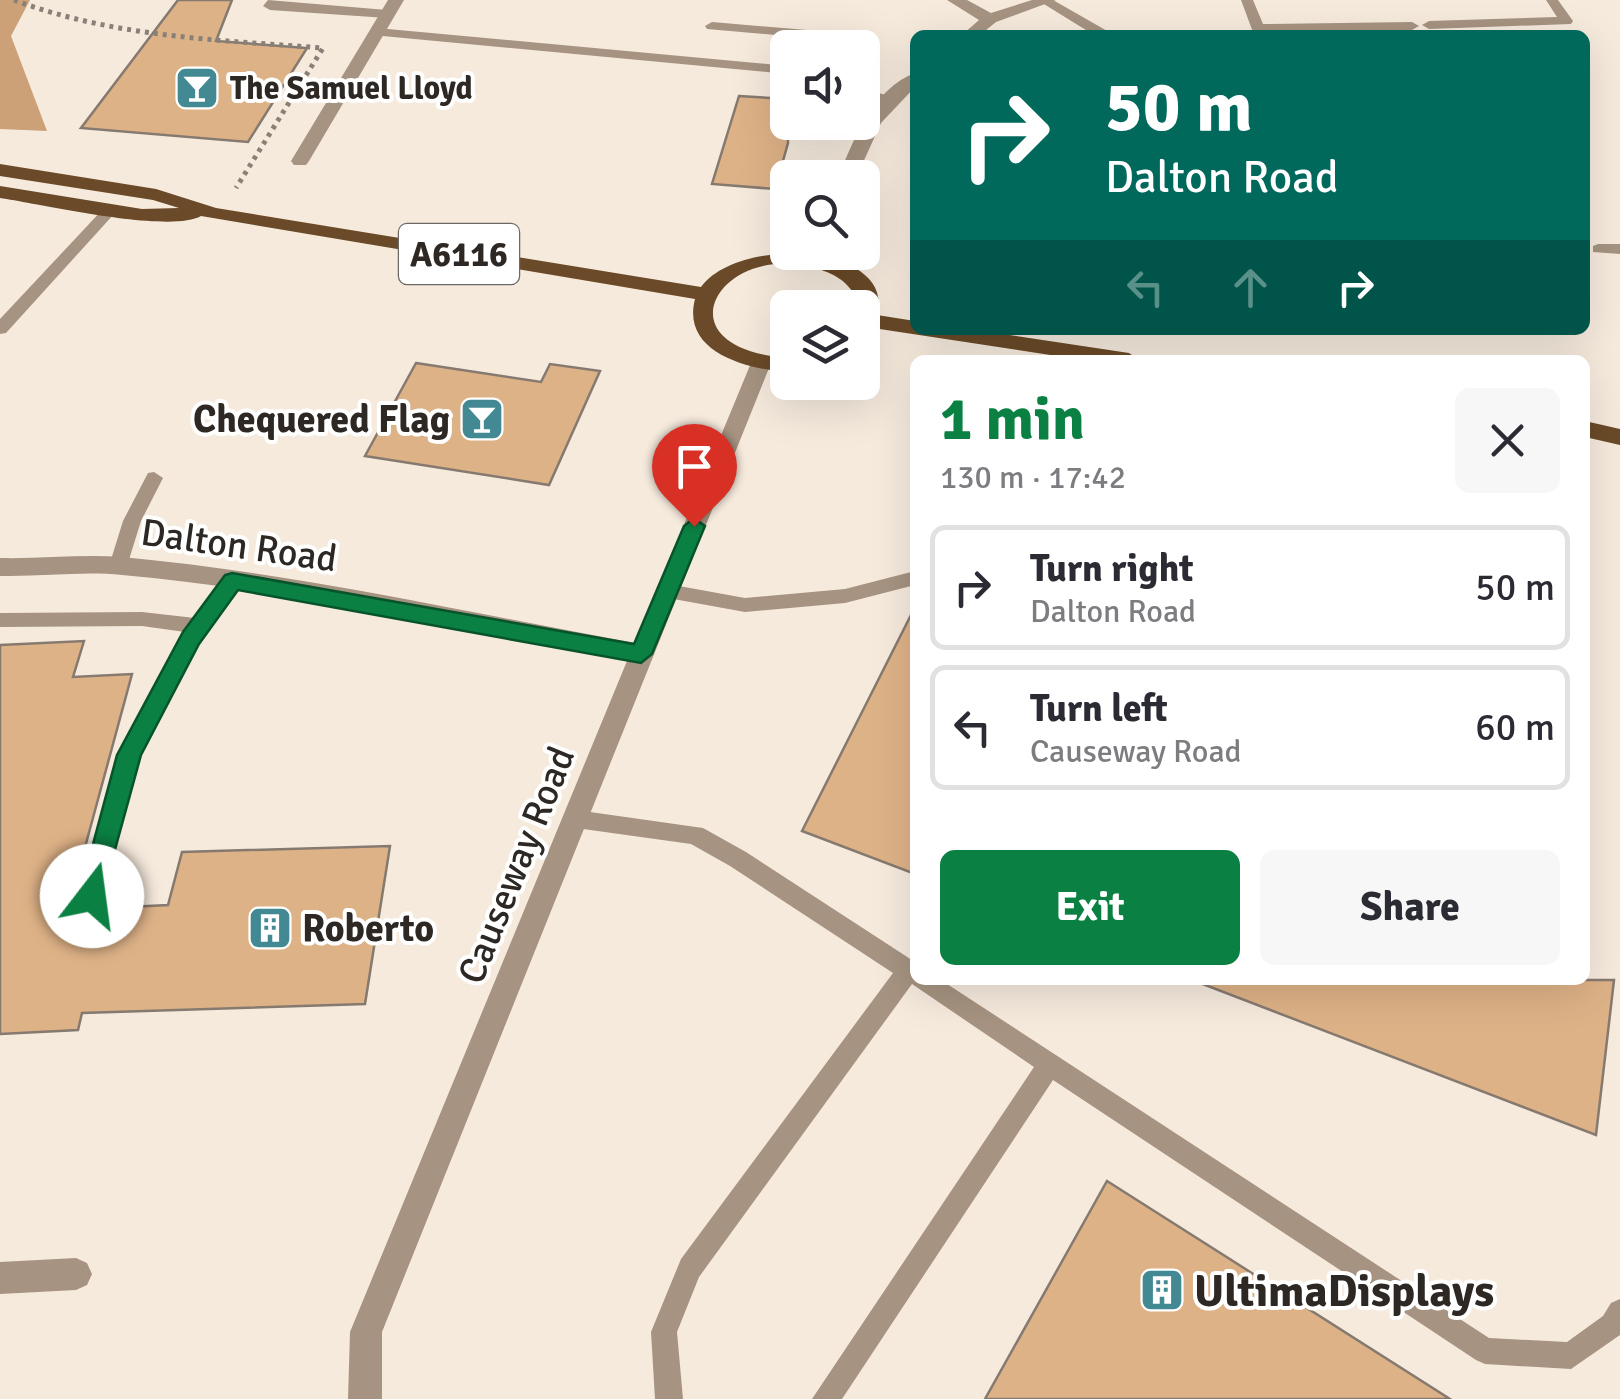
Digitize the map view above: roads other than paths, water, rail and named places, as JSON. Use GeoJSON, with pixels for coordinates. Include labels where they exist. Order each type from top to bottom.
{"type":"FeatureCollection","features":[{"type":"Feature","properties":{"kind":"main road","name":"A6116"},"geometry":{"type":"LineString","coordinates":[[0,170],[156,195],[216,214],[706,294]]}},
{"type":"Feature","properties":{"kind":"main road","name":"A6116"},"geometry":{"type":"LineString","coordinates":[[0,192],[142,215],[216,214]]}},
{"type":"Feature","properties":{"kind":"main road"},"geometry":{"type":"LineString","coordinates":[[770,259],[738,265],[718,278],[706,294],[702,311],[706,328],[718,343],[737,356],[770,363]]}},
{"type":"Feature","properties":{"kind":"main road"},"geometry":{"type":"LineString","coordinates":[[841,270],[864,290]]}},
{"type":"Feature","properties":{"kind":"main road"},"geometry":{"type":"LineString","coordinates":[[880,327],[910,328]]}},
{"type":"Feature","properties":{"kind":"main road"},"geometry":{"type":"LineString","coordinates":[[964,335],[1096,355]]}},
{"type":"Feature","properties":{"kind":"main road"},"geometry":{"type":"LineString","coordinates":[[1590,430],[1620,437]]}},
{"type":"Feature","properties":{"kind":"street"},"geometry":{"type":"LineString","coordinates":[[955,0],[990,19]]}},
{"type":"Feature","properties":{"kind":"street"},"geometry":{"type":"LineString","coordinates":[[976,30],[990,19],[1046,0]]}},
{"type":"Feature","properties":{"kind":"street"},"geometry":{"type":"LineString","coordinates":[[300,162],[392,7]]}},
{"type":"Feature","properties":{"kind":"street"},"geometry":{"type":"LineString","coordinates":[[854,160],[868,124],[887,100],[910,82]]}},
{"type":"Feature","properties":{"kind":"street","name":"Causeway Road"},"geometry":{"type":"LineString","coordinates":[[365,1399],[366,1332],[641,654],[770,373]]}},
{"type":"Feature","properties":{"kind":"street","name":"Dalton Road"},"geometry":{"type":"LineString","coordinates":[[1,568],[118,566],[232,581],[641,654]]}},
{"type":"Feature","properties":{"kind":"street"},"geometry":{"type":"LineString","coordinates":[[0,1278],[76,1274]]}},
{"type":"Feature","properties":{"kind":"lane"},"geometry":{"type":"LineString","coordinates":[[274,0],[270,6],[392,7]]}},
{"type":"Feature","properties":{"kind":"lane"},"geometry":{"type":"LineString","coordinates":[[1046,0],[1096,30]]}},
{"type":"Feature","properties":{"kind":"lane"},"geometry":{"type":"LineString","coordinates":[[1247,0],[1259,30]]}},
{"type":"Feature","properties":{"kind":"lane"},"geometry":{"type":"LineString","coordinates":[[1429,25],[1566,21],[1552,0]]}},
{"type":"Feature","properties":{"kind":"lane"},"geometry":{"type":"LineString","coordinates":[[712,26],[770,31]]}},
{"type":"Feature","properties":{"kind":"lane"},"geometry":{"type":"LineString","coordinates":[[1311,30],[1412,26]]}},
{"type":"Feature","properties":{"kind":"lane"},"geometry":{"type":"LineString","coordinates":[[377,32],[770,68]]}},
{"type":"Feature","properties":{"kind":"lane"},"geometry":{"type":"LineString","coordinates":[[880,98],[887,100]]}},
{"type":"Feature","properties":{"kind":"lane"},"geometry":{"type":"LineString","coordinates":[[0,329],[109,210]]}},
{"type":"Feature","properties":{"kind":"lane"},"geometry":{"type":"LineString","coordinates":[[1598,249],[1620,249]]}},
{"type":"Feature","properties":{"kind":"lane"},"geometry":{"type":"LineString","coordinates":[[118,566],[132,521],[154,478]]}},
{"type":"Feature","properties":{"kind":"lane"},"geometry":{"type":"LineString","coordinates":[[668,591],[745,604],[846,596],[910,579]]}},
{"type":"Feature","properties":{"kind":"lane"},"geometry":{"type":"LineString","coordinates":[[92,896],[129,755],[200,626],[232,581]]}},
{"type":"Feature","properties":{"kind":"lane"},"geometry":{"type":"LineString","coordinates":[[0,620],[142,618],[200,626]]}},
{"type":"Feature","properties":{"kind":"lane"},"geometry":{"type":"LineString","coordinates":[[576,820],[695,836],[738,859],[910,972]]}},
{"type":"Feature","properties":{"kind":"lane"},"geometry":{"type":"LineString","coordinates":[[669,1399],[664,1332],[690,1268],[910,982]]}},
{"type":"Feature","properties":{"kind":"lane"},"geometry":{"type":"LineString","coordinates":[[930,985],[1485,1351],[1570,1356],[1612,1325],[1620,1312]]}},
{"type":"Feature","properties":{"kind":"lane"},"geometry":{"type":"LineString","coordinates":[[826,1399],[1050,1064]]}},
{"type":"Feature","properties":{"kind":"place","name":"The Samuel Lloyd"},"geometry":{"type":"Point","coordinates":[197,88]}},
{"type":"Feature","properties":{"kind":"place","name":"Chequered Flag"},"geometry":{"type":"Point","coordinates":[482,419]}},
{"type":"Feature","properties":{"kind":"place","name":"Roberto"},"geometry":{"type":"Point","coordinates":[270,928]}},
{"type":"Feature","properties":{"kind":"place","name":"UltimaDisplays"},"geometry":{"type":"Point","coordinates":[1162,1290]}}]}
